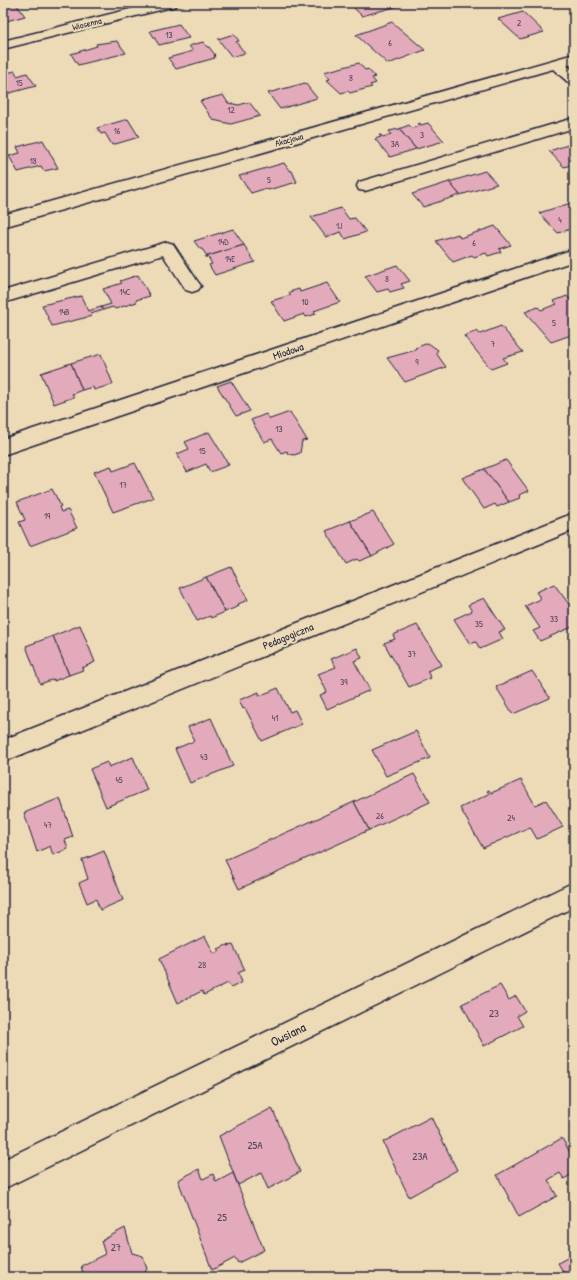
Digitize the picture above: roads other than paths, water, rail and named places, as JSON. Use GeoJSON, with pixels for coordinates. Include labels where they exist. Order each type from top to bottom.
{"type":"FeatureCollection","features":[{"type":"Feature","properties":{"kind":"street","name":"Wiosenna"},"geometry":{"type":"LineString","coordinates":[[3,45],[171,3]]}},
{"type":"Feature","properties":{"kind":"street","name":"Akacjowa"},"geometry":{"type":"LineString","coordinates":[[3,221],[574,58]]}},
{"type":"Feature","properties":{"kind":"street"},"geometry":{"type":"LineString","coordinates":[[556,63],[574,80]]}},
{"type":"Feature","properties":{"kind":"street"},"geometry":{"type":"LineString","coordinates":[[365,186],[574,123]]}},
{"type":"Feature","properties":{"kind":"street"},"geometry":{"type":"LineString","coordinates":[[3,297],[167,248],[192,286]]}},
{"type":"Feature","properties":{"kind":"street","name":"Miodowa"},"geometry":{"type":"LineString","coordinates":[[3,447],[574,255]]}},
{"type":"Feature","properties":{"kind":"street","name":"Pedagogiczna"},"geometry":{"type":"LineString","coordinates":[[3,751],[574,521]]}},
{"type":"Feature","properties":{"kind":"street","name":"Owsiana"},"geometry":{"type":"LineString","coordinates":[[3,1175],[574,894]]}}]}
